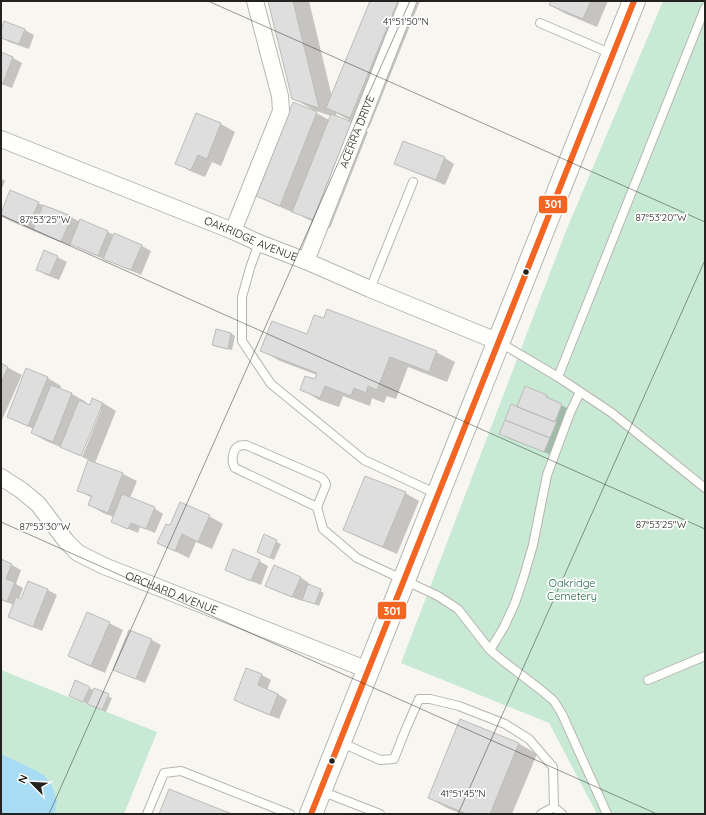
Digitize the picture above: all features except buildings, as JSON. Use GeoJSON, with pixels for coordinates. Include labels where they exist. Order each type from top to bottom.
{"type":"FeatureCollection","features":[{"type":"Feature","properties":{"kind":"main road"},"geometry":{"type":"LineString","coordinates":[[311,814],[634,1]]}},
{"type":"Feature","properties":{"kind":"street"},"geometry":{"type":"LineString","coordinates":[[233,231],[281,110],[280,96],[255,1]]}},
{"type":"Feature","properties":{"kind":"street","name":"ACERRA DRIVE"},"geometry":{"type":"LineString","coordinates":[[306,261],[408,1]]}},
{"type":"Feature","properties":{"kind":"street","name":"OAKRIDGE AVENUE"},"geometry":{"type":"LineString","coordinates":[[1,139],[233,231],[499,342]]}},
{"type":"Feature","properties":{"kind":"street","name":"ORCHARD AVENUE"},"geometry":{"type":"LineString","coordinates":[[1,477],[21,490],[38,504],[66,541],[78,552],[104,566],[368,670]]}},
{"type":"Feature","properties":{"kind":"lane"},"geometry":{"type":"LineString","coordinates":[[558,377],[705,8]]}},
{"type":"Feature","properties":{"kind":"lane"},"geometry":{"type":"LineString","coordinates":[[540,23],[613,54]]}},
{"type":"Feature","properties":{"kind":"lane"},"geometry":{"type":"LineString","coordinates":[[370,289],[413,182]]}},
{"type":"Feature","properties":{"kind":"lane"},"geometry":{"type":"LineString","coordinates":[[259,243],[242,297],[242,341],[271,384],[364,460],[438,494]]}},
{"type":"Feature","properties":{"kind":"lane"},"geometry":{"type":"LineString","coordinates":[[499,342],[558,377],[612,413],[705,488]]}},
{"type":"Feature","properties":{"kind":"lane"},"geometry":{"type":"LineString","coordinates":[[490,650],[504,627],[515,603],[533,545],[547,475],[570,413],[580,392]]}},
{"type":"Feature","properties":{"kind":"lane"},"geometry":{"type":"LineString","coordinates":[[318,508],[234,468],[232,464],[232,457],[237,447],[240,445],[246,445],[322,478],[326,486],[318,508],[323,529],[357,558],[438,596],[458,609],[490,650],[554,701],[562,714],[607,814]]}},
{"type":"Feature","properties":{"kind":"lane"},"geometry":{"type":"LineString","coordinates":[[648,680],[705,656]]}},
{"type":"Feature","properties":{"kind":"lane"},"geometry":{"type":"LineString","coordinates":[[339,742],[380,760],[394,759],[419,699],[430,699],[459,706],[505,724],[530,739],[553,767],[554,807],[562,814]]}},
{"type":"Feature","properties":{"kind":"lane"},"geometry":{"type":"LineString","coordinates":[[147,814],[164,773],[181,771],[290,814]]}},
{"type":"Feature","properties":{"kind":"lane"},"geometry":{"type":"LineString","coordinates":[[320,790],[380,814]]}},
{"type":"Feature","properties":{"kind":"lane"},"geometry":{"type":"LineString","coordinates":[[542,814],[554,807]]}},
{"type":"Feature","properties":{"kind":"green space","name":"Oakridge Cemetery"},"geometry":{"type":"Polygon","coordinates":[[[663,1],[705,1],[705,814],[597,814],[549,723],[401,663],[566,231],[663,1]]]}},
{"type":"Feature","properties":{"kind":"green space"},"geometry":{"type":"Polygon","coordinates":[[[1,670],[157,732],[124,814],[1,814],[1,670]]]}},
{"type":"Feature","properties":{"kind":"water"},"geometry":{"type":"Polygon","coordinates":[[[1,754],[45,776],[52,786],[57,801],[55,814],[1,814],[1,754]]]}},
{"type":"Feature","properties":{"kind":"transit line","name":"301"},"geometry":{"type":"LineString","coordinates":[[311,814],[634,1]]}}]}
